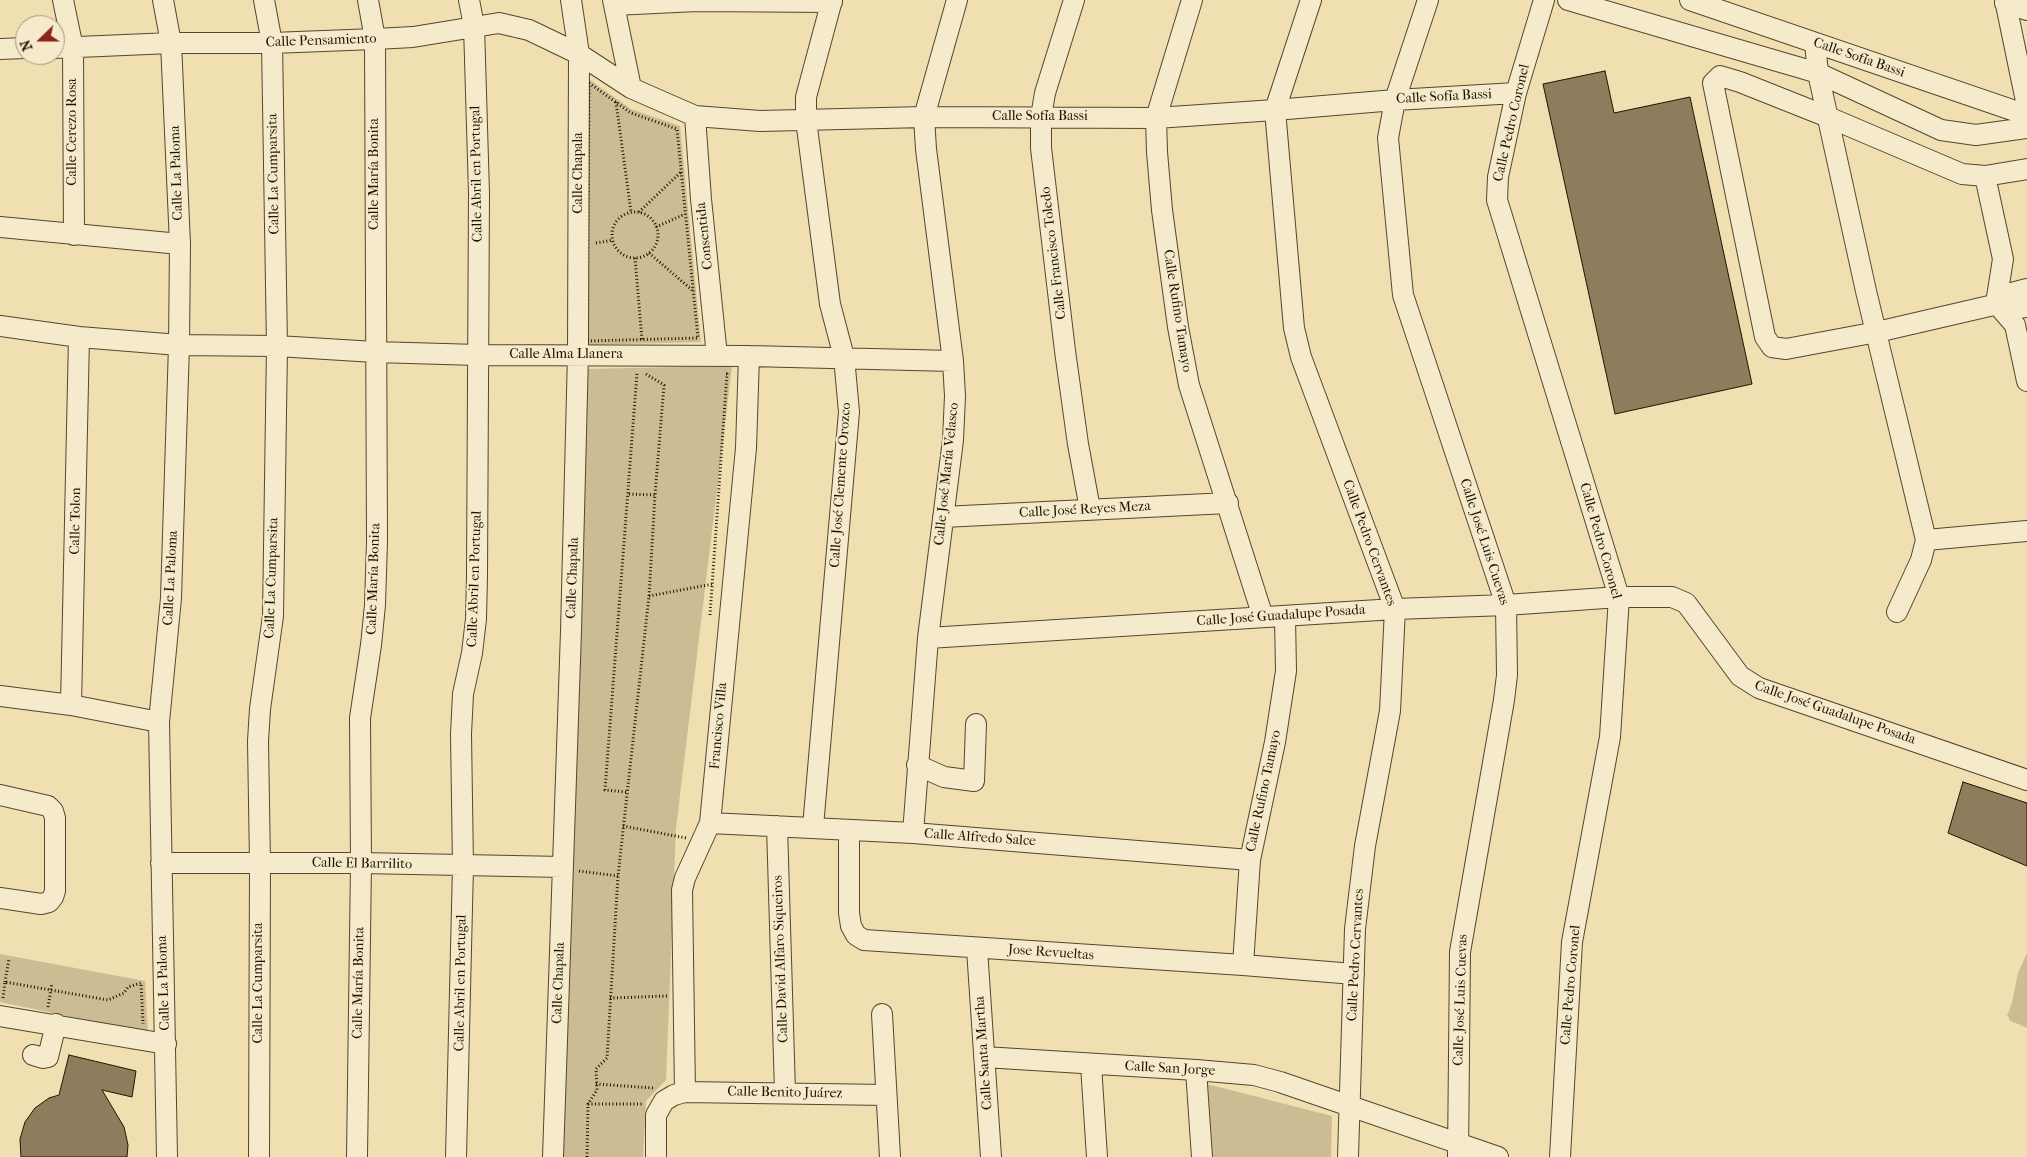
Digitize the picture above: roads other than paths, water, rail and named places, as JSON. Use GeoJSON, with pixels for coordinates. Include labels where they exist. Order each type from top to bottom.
{"type":"FeatureCollection","features":[{"type":"Feature","properties":{"kind":"street","name":"Calle Cerezo Rosa"},"geometry":{"type":"LineString","coordinates":[[63,0],[63,15]]}},
{"type":"Feature","properties":{"kind":"street","name":"Calle La Paloma"},"geometry":{"type":"LineString","coordinates":[[163,0],[171,42],[180,244],[179,345],[171,598],[159,722],[160,863],[166,1044],[167,1157]]}},
{"type":"Feature","properties":{"kind":"street","name":"Calle La Cumparsita"},"geometry":{"type":"LineString","coordinates":[[259,1157],[260,863],[258,741],[260,709],[273,616],[277,346],[272,43],[264,0]]}},
{"type":"Feature","properties":{"kind":"street","name":"Calle María Bonita"},"geometry":{"type":"LineString","coordinates":[[357,1157],[361,863],[360,718],[375,605],[377,541],[375,39],[368,0]]}},
{"type":"Feature","properties":{"kind":"street","name":"Calle Abril en Portugal"},"geometry":{"type":"LineString","coordinates":[[456,1157],[463,866],[461,734],[463,694],[472,653],[476,619],[479,193],[474,26],[469,0]]}},
{"type":"Feature","properties":{"kind":"street","name":"Calle Chapala"},"geometry":{"type":"LineString","coordinates":[[553,1157],[566,868],[578,354],[580,54],[571,0]]}},
{"type":"Feature","properties":{"kind":"street","name":"Calle José María Velasco"},"geometry":{"type":"LineString","coordinates":[[914,833],[917,765],[928,638],[952,440],[954,396],[953,361],[926,150],[924,117],[957,0]]}},
{"type":"Feature","properties":{"kind":"street","name":"Calle Francisco Toledo"},"geometry":{"type":"LineString","coordinates":[[1074,0],[1045,93],[1041,117],[1041,148],[1078,444],[1090,509]]}},
{"type":"Feature","properties":{"kind":"street","name":"Calle Rufino Tamayo"},"geometry":{"type":"LineString","coordinates":[[1192,0],[1156,118],[1162,210],[1182,356],[1189,385],[1264,617]]}},
{"type":"Feature","properties":{"kind":"street","name":"Calle Pedro Cervantes"},"geometry":{"type":"LineString","coordinates":[[1311,0],[1275,110],[1296,340],[1394,609],[1390,711],[1359,890],[1354,974],[1348,1157]]}},
{"type":"Feature","properties":{"kind":"street","name":"Calle José Luis Cuevas"},"geometry":{"type":"LineString","coordinates":[[1428,0],[1395,100],[1388,138],[1403,295],[1506,605],[1507,674],[1504,700],[1460,952],[1458,1150]]}},
{"type":"Feature","properties":{"kind":"street","name":"Calle Pedro Coronel"},"geometry":{"type":"LineString","coordinates":[[1544,0],[1516,94],[1496,194],[1498,209],[1619,597],[1610,737],[1572,942],[1560,1157]]}},
{"type":"Feature","properties":{"kind":"street"},"geometry":{"type":"LineString","coordinates":[[1568,0],[1818,73],[1941,130],[1976,135],[2027,128]]}},
{"type":"Feature","properties":{"kind":"street","name":"Calle Sofía Bassi"},"geometry":{"type":"LineString","coordinates":[[1690,0],[2027,115]]}},
{"type":"Feature","properties":{"kind":"street"},"geometry":{"type":"LineString","coordinates":[[631,88],[614,3],[648,1],[832,1]]}},
{"type":"Feature","properties":{"kind":"street","name":"Calle José Clemente Orozco"},"geometry":{"type":"LineString","coordinates":[[813,827],[849,412],[844,357],[830,304],[806,120],[806,97],[832,1]]}},
{"type":"Feature","properties":{"kind":"street"},"geometry":{"type":"LineString","coordinates":[[2005,1],[2027,10]]}},
{"type":"Feature","properties":{"kind":"street"},"geometry":{"type":"LineString","coordinates":[[2005,1],[2027,106]]}},
{"type":"Feature","properties":{"kind":"street","name":"Calle Pensamiento"},"geometry":{"type":"LineString","coordinates":[[65,48],[171,42],[272,43],[414,37],[499,23],[528,30],[580,54]]}},
{"type":"Feature","properties":{"kind":"street"},"geometry":{"type":"LineString","coordinates":[[1815,42],[1818,73],[1926,540],[1921,560],[1897,612]]}},
{"type":"Feature","properties":{"kind":"street"},"geometry":{"type":"LineString","coordinates":[[0,49],[15,48]]}},
{"type":"Feature","properties":{"kind":"street","name":"Calle Sofía Bassi"},"geometry":{"type":"LineString","coordinates":[[580,54],[631,88],[695,116],[760,121],[924,117],[1156,118],[1395,100],[1516,94]]}},
{"type":"Feature","properties":{"kind":"street","name":"Calle Cerezo Rosa"},"geometry":{"type":"LineString","coordinates":[[65,65],[74,235]]}},
{"type":"Feature","properties":{"kind":"street"},"geometry":{"type":"LineString","coordinates":[[2027,169],[1985,176],[1954,171],[1828,117],[1723,77],[1717,78],[1713,83],[1768,344],[1778,349],[1786,349],[1877,332],[1999,304],[2027,289]]}},
{"type":"Feature","properties":{"kind":"street","name":"Consentida"},"geometry":{"type":"LineString","coordinates":[[695,116],[717,365]]}},
{"type":"Feature","properties":{"kind":"street"},"geometry":{"type":"LineString","coordinates":[[1985,176],[2003,259],[1999,304],[2015,325],[2027,381]]}},
{"type":"Feature","properties":{"kind":"street"},"geometry":{"type":"LineString","coordinates":[[0,227],[180,244]]}},
{"type":"Feature","properties":{"kind":"street"},"geometry":{"type":"LineString","coordinates":[[1999,304],[2027,307]]}},
{"type":"Feature","properties":{"kind":"street","name":"Calle Alma Llanera"},"geometry":{"type":"LineString","coordinates":[[0,326],[78,337],[179,345],[277,346],[375,352],[478,355],[578,354],[717,365],[749,356],[953,361]]}},
{"type":"Feature","properties":{"kind":"street","name":"Calle Tolon"},"geometry":{"type":"LineString","coordinates":[[71,705],[78,337]]}},
{"type":"Feature","properties":{"kind":"street","name":"Francisco Villa"},"geometry":{"type":"LineString","coordinates":[[685,1092],[682,890],[710,823],[746,448],[749,356]]}},
{"type":"Feature","properties":{"kind":"street","name":"Calle José Reyes Meza"},"geometry":{"type":"LineString","coordinates":[[943,518],[1228,503]]}},
{"type":"Feature","properties":{"kind":"street"},"geometry":{"type":"LineString","coordinates":[[1926,540],[2027,531]]}},
{"type":"Feature","properties":{"kind":"street","name":"Calle José Guadalupe Posada"},"geometry":{"type":"LineString","coordinates":[[928,638],[1394,609],[1506,605],[1619,597],[1672,597],[1686,603],[1740,676],[1759,688],[2027,780]]}},
{"type":"Feature","properties":{"kind":"street","name":"Calle Rufino Tamayo"},"geometry":{"type":"LineString","coordinates":[[1243,965],[1250,860],[1275,742],[1286,671],[1285,616]]}},
{"type":"Feature","properties":{"kind":"street"},"geometry":{"type":"LineString","coordinates":[[0,696],[71,705],[159,722]]}},
{"type":"Feature","properties":{"kind":"street"},"geometry":{"type":"LineString","coordinates":[[917,765],[944,777],[974,781],[976,724]]}},
{"type":"Feature","properties":{"kind":"street"},"geometry":{"type":"LineString","coordinates":[[0,795],[48,806],[54,811],[55,891],[49,902],[41,904],[0,898]]}},
{"type":"Feature","properties":{"kind":"street","name":"Calle Alfredo Salce"},"geometry":{"type":"LineString","coordinates":[[710,823],[914,833],[1250,860]]}},
{"type":"Feature","properties":{"kind":"street","name":"Calle David Alfaro Siqueiros"},"geometry":{"type":"LineString","coordinates":[[777,826],[785,1092]]}},
{"type":"Feature","properties":{"kind":"street","name":"Jose Revueltas"},"geometry":{"type":"LineString","coordinates":[[849,830],[849,913],[851,926],[856,935],[864,940],[1354,974]]}},
{"type":"Feature","properties":{"kind":"street","name":"Calle El Barrilito"},"geometry":{"type":"LineString","coordinates":[[160,863],[361,863],[566,868]]}},
{"type":"Feature","properties":{"kind":"street","name":"Calle Santa Martha"},"geometry":{"type":"LineString","coordinates":[[977,948],[991,1157]]}},
{"type":"Feature","properties":{"kind":"street"},"geometry":{"type":"LineString","coordinates":[[6,1008],[53,1014],[166,1044]]}},
{"type":"Feature","properties":{"kind":"street"},"geometry":{"type":"LineString","coordinates":[[33,1056],[46,1058],[50,1054],[53,1014]]}},
{"type":"Feature","properties":{"kind":"street"},"geometry":{"type":"LineString","coordinates":[[882,1014],[890,1157]]}},
{"type":"Feature","properties":{"kind":"street","name":"Calle San Jorge"},"geometry":{"type":"LineString","coordinates":[[984,1058],[1196,1070],[1254,1076],[1280,1082],[1350,1107],[1458,1150],[1498,1157]]}},
{"type":"Feature","properties":{"kind":"street"},"geometry":{"type":"LineString","coordinates":[[1091,1065],[1096,1157]]}},
{"type":"Feature","properties":{"kind":"street"},"geometry":{"type":"LineString","coordinates":[[1196,1070],[1202,1157]]}},
{"type":"Feature","properties":{"kind":"street"},"geometry":{"type":"LineString","coordinates":[[656,1157],[656,1115],[659,1107],[664,1100],[685,1092]]}},
{"type":"Feature","properties":{"kind":"street","name":"Calle Benito Juárez"},"geometry":{"type":"LineString","coordinates":[[685,1092],[886,1095]]}}]}
